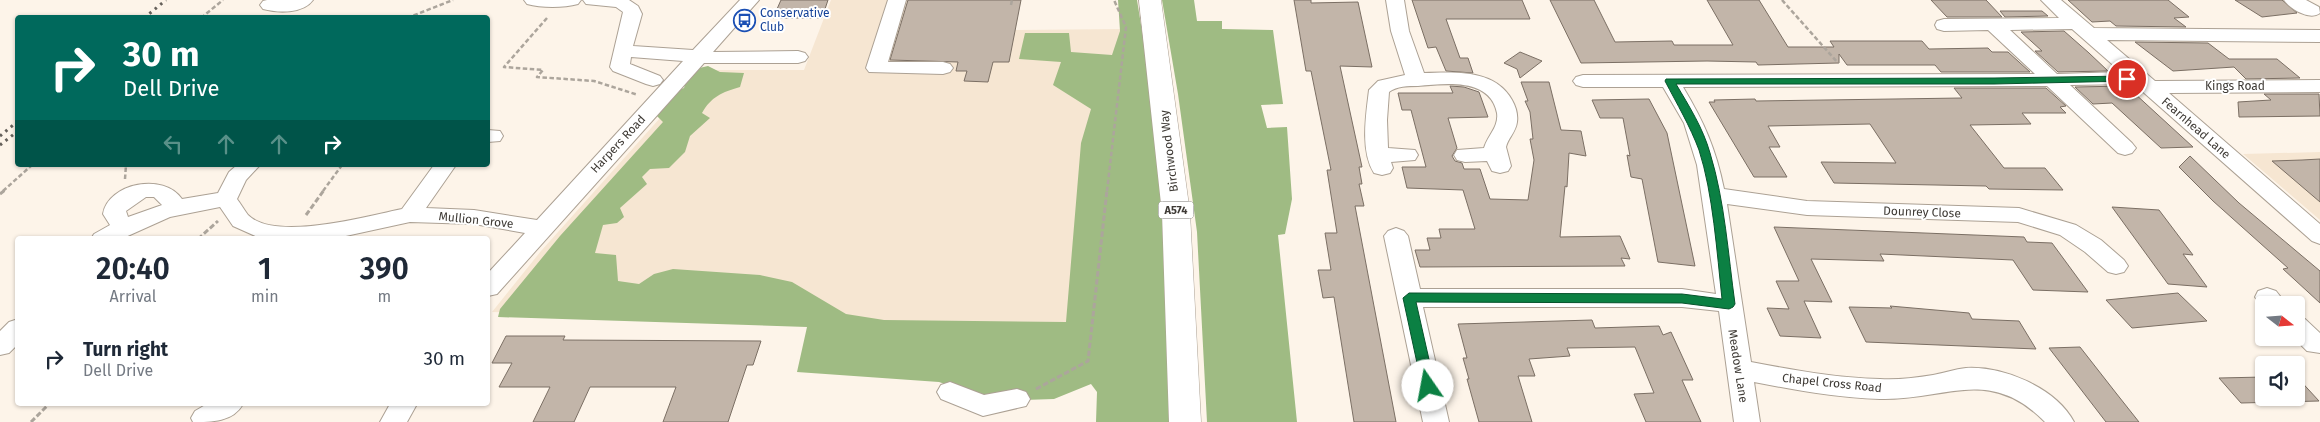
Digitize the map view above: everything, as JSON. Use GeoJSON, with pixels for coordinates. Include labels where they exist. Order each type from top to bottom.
{"type":"FeatureCollection","features":[{"type":"Feature","properties":{"kind":"main road","name":"Birchwood Way"},"geometry":{"type":"LineString","coordinates":[[1150,0],[1176,213],[1185,422]]}},
{"type":"Feature","properties":{"kind":"street"},"geometry":{"type":"LineString","coordinates":[[533,0],[567,0]]}},
{"type":"Feature","properties":{"kind":"street"},"geometry":{"type":"LineString","coordinates":[[592,0],[626,4],[632,9],[633,14],[622,51],[620,67],[654,80]]}},
{"type":"Feature","properties":{"kind":"street","name":"Harpers Road"},"geometry":{"type":"LineString","coordinates":[[490,286],[750,0]]}},
{"type":"Feature","properties":{"kind":"street"},"geometry":{"type":"LineString","coordinates":[[897,0],[876,68],[943,68]]}},
{"type":"Feature","properties":{"kind":"street"},"geometry":{"type":"LineString","coordinates":[[1395,0],[1400,31],[1417,80]]}},
{"type":"Feature","properties":{"kind":"street","name":"Fearnhead Lane"},"geometry":{"type":"LineString","coordinates":[[2050,0],[2320,236]]}},
{"type":"Feature","properties":{"kind":"street"},"geometry":{"type":"LineString","coordinates":[[2293,0],[2312,11]]}},
{"type":"Feature","properties":{"kind":"street"},"geometry":{"type":"LineString","coordinates":[[269,5],[301,7]]}},
{"type":"Feature","properties":{"kind":"street"},"geometry":{"type":"LineString","coordinates":[[1993,24],[2125,148]]}},
{"type":"Feature","properties":{"kind":"street"},"geometry":{"type":"LineString","coordinates":[[1944,25],[1993,24],[2082,29],[2320,36]]}},
{"type":"Feature","properties":{"kind":"street"},"geometry":{"type":"LineString","coordinates":[[622,51],[718,58],[798,57]]}},
{"type":"Feature","properties":{"kind":"street"},"geometry":{"type":"LineString","coordinates":[[1407,155],[1380,161],[1375,124],[1381,86],[1396,80],[1490,80],[1507,114],[1507,126],[1496,144],[1498,160],[1465,155]]}},
{"type":"Feature","properties":{"kind":"street","name":"Kings Road"},"geometry":{"type":"LineString","coordinates":[[1583,81],[1852,82],[2054,80],[2320,86]]}},
{"type":"Feature","properties":{"kind":"street","name":"Meadow Lane"},"geometry":{"type":"LineString","coordinates":[[1670,81],[1700,138],[1714,195],[1747,422]]}},
{"type":"Feature","properties":{"kind":"street"},"geometry":{"type":"LineString","coordinates":[[107,236],[124,226],[174,207],[229,203],[237,178],[247,167]]}},
{"type":"Feature","properties":{"kind":"street"},"geometry":{"type":"LineString","coordinates":[[410,215],[444,167]]}},
{"type":"Feature","properties":{"kind":"street","name":"Dounrey Close"},"geometry":{"type":"LineString","coordinates":[[1714,195],[1807,208],[2019,215],[2068,230],[2093,246],[2115,266]]}},
{"type":"Feature","properties":{"kind":"street","name":"Mullion Grove"},"geometry":{"type":"LineString","coordinates":[[229,203],[241,221],[265,232],[293,235],[331,235],[410,215],[474,217],[541,228]]}},
{"type":"Feature","properties":{"kind":"street"},"geometry":{"type":"LineString","coordinates":[[1396,236],[1436,422]]}},
{"type":"Feature","properties":{"kind":"street"},"geometry":{"type":"LineString","coordinates":[[1409,298],[1682,298],[1729,304]]}},
{"type":"Feature","properties":{"kind":"street"},"geometry":{"type":"LineString","coordinates":[[0,346],[15,331]]}},
{"type":"Feature","properties":{"kind":"street"},"geometry":{"type":"LineString","coordinates":[[2305,334],[2316,344],[2320,344]]}},
{"type":"Feature","properties":{"kind":"street","name":"Chapel Cross Road"},"geometry":{"type":"LineString","coordinates":[[1738,370],[1829,385],[1890,389],[1928,386],[1960,379],[1985,379],[2025,393],[2050,410],[2061,422]]}},
{"type":"Feature","properties":{"kind":"street"},"geometry":{"type":"LineString","coordinates":[[950,392],[981,414],[1017,399]]}},
{"type":"Feature","properties":{"kind":"street"},"geometry":{"type":"LineString","coordinates":[[204,418],[226,406]]}},
{"type":"Feature","properties":{"kind":"street"},"geometry":{"type":"LineString","coordinates":[[393,422],[403,406]]}},
{"type":"Feature","properties":{"kind":"path"},"geometry":{"type":"LineString","coordinates":[[204,15],[222,0]]}},
{"type":"Feature","properties":{"kind":"path"},"geometry":{"type":"LineString","coordinates":[[415,15],[453,0]]}},
{"type":"Feature","properties":{"kind":"path"},"geometry":{"type":"LineString","coordinates":[[567,0],[504,66],[542,70],[536,77],[594,81],[657,101]]}},
{"type":"Feature","properties":{"kind":"path"},"geometry":{"type":"LineString","coordinates":[[1011,5],[1012,0]]}},
{"type":"Feature","properties":{"kind":"path"},"geometry":{"type":"LineString","coordinates":[[1017,399],[1088,361],[1126,27],[1114,0]]}},
{"type":"Feature","properties":{"kind":"path"},"geometry":{"type":"LineString","coordinates":[[1782,0],[1833,56],[1852,82]]}},
{"type":"Feature","properties":{"kind":"path"},"geometry":{"type":"LineString","coordinates":[[0,194],[30,167]]}},
{"type":"Feature","properties":{"kind":"path"},"geometry":{"type":"LineString","coordinates":[[293,235],[341,167]]}},
{"type":"Feature","properties":{"kind":"path"},"geometry":{"type":"LineString","coordinates":[[201,236],[229,203]]}},
{"type":"Feature","properties":{"kind":"path"},"geometry":{"type":"LineString","coordinates":[[31,422],[46,406]]}},
{"type":"Feature","properties":{"kind":"shaded area"},"geometry":{"type":"Polygon","coordinates":[[[831,0],[1014,0],[1010,30],[1124,29],[1078,328],[492,312],[541,251],[703,70],[804,70],[831,0]]]}},
{"type":"Feature","properties":{"kind":"shaded area"},"geometry":{"type":"Polygon","coordinates":[[[2320,152],[2320,220],[2243,154],[2320,152]]]}},
{"type":"Feature","properties":{"kind":"green space"},"geometry":{"type":"Polygon","coordinates":[[[1118,0],[1137,0],[1163,161],[1178,422],[1096,422],[1097,392],[1091,384],[1054,399],[995,401],[939,382],[797,372],[807,327],[498,317],[500,309],[560,236],[663,122],[653,112],[670,93],[684,88],[686,80],[695,69],[708,66],[720,72],[744,73],[740,87],[722,93],[709,103],[702,113],[710,118],[690,136],[685,152],[669,168],[650,169],[642,177],[647,184],[620,208],[624,217],[617,223],[603,225],[595,253],[616,255],[618,281],[639,284],[654,274],[673,269],[760,275],[792,282],[846,314],[884,320],[1066,322],[1081,143],[1091,109],[1053,85],[1061,62],[1019,59],[1025,33],[1069,33],[1071,52],[1112,55],[1120,31],[1118,0]]]}},
{"type":"Feature","properties":{"kind":"green space"},"geometry":{"type":"Polygon","coordinates":[[[1162,0],[1194,0],[1197,21],[1222,21],[1222,29],[1273,30],[1283,104],[1261,105],[1267,128],[1287,127],[1292,199],[1285,234],[1278,235],[1297,422],[1207,422],[1197,232],[1178,94],[1162,0]]]}},
{"type":"Feature","properties":{"kind":"building"},"geometry":{"type":"Polygon","coordinates":[[[781,0],[828,0],[822,18],[773,18],[781,0]]]}},
{"type":"Feature","properties":{"kind":"building"},"geometry":{"type":"Polygon","coordinates":[[[908,0],[1021,0],[1009,62],[993,62],[988,82],[964,81],[967,71],[956,71],[958,62],[890,60],[908,0]]]}},
{"type":"Feature","properties":{"kind":"building"},"geometry":{"type":"Polygon","coordinates":[[[1294,0],[1311,0],[1311,3],[1358,2],[1372,67],[1340,66],[1362,167],[1359,167],[1362,184],[1359,184],[1364,206],[1355,206],[1396,422],[1354,422],[1334,297],[1323,298],[1318,270],[1331,270],[1325,233],[1337,233],[1327,170],[1331,170],[1311,71],[1306,71],[1294,0]]]}},
{"type":"Feature","properties":{"kind":"building"},"geometry":{"type":"Polygon","coordinates":[[[1412,0],[1522,0],[1530,19],[1446,19],[1460,58],[1468,58],[1473,73],[1446,71],[1436,47],[1428,48],[1412,0]]]}},
{"type":"Feature","properties":{"kind":"building"},"geometry":{"type":"Polygon","coordinates":[[[1550,0],[1594,0],[1615,42],[1672,41],[1674,45],[1733,45],[1707,0],[1759,0],[1788,47],[1834,47],[1830,41],[1922,41],[1929,49],[1988,48],[1992,52],[2008,52],[2030,72],[1941,72],[1935,65],[1847,65],[1839,54],[1839,63],[1758,65],[1756,62],[1707,61],[1581,63],[1550,0]]]}},
{"type":"Feature","properties":{"kind":"building"},"geometry":{"type":"Polygon","coordinates":[[[1931,0],[1986,0],[2002,17],[1947,17],[1931,0]]]}},
{"type":"Feature","properties":{"kind":"building"},"geometry":{"type":"Polygon","coordinates":[[[2068,0],[2168,0],[2189,17],[2174,18],[2186,27],[2116,26],[2110,21],[2092,22],[2068,0]]]}},
{"type":"Feature","properties":{"kind":"building"},"geometry":{"type":"Polygon","coordinates":[[[2235,0],[2282,0],[2297,13],[2262,17],[2235,0]]]}},
{"type":"Feature","properties":{"kind":"building"},"geometry":{"type":"Polygon","coordinates":[[[2000,11],[2042,11],[2048,16],[2005,17],[2000,11]]]}},
{"type":"Feature","properties":{"kind":"building"},"geometry":{"type":"Polygon","coordinates":[[[2064,31],[2108,71],[2058,72],[2035,51],[2042,51],[2021,32],[2064,31]]]}},
{"type":"Feature","properties":{"kind":"building"},"geometry":{"type":"Polygon","coordinates":[[[2135,42],[2208,43],[2229,59],[2277,59],[2300,78],[2246,79],[2234,67],[2173,71],[2135,42]]]}},
{"type":"Feature","properties":{"kind":"building"},"geometry":{"type":"Polygon","coordinates":[[[1520,52],[1542,61],[1520,78],[1517,69],[1504,63],[1520,52]]]}},
{"type":"Feature","properties":{"kind":"building"},"geometry":{"type":"Polygon","coordinates":[[[1521,82],[1549,82],[1561,130],[1581,131],[1586,156],[1569,153],[1567,187],[1565,186],[1560,237],[1620,236],[1630,259],[1621,258],[1625,266],[1420,267],[1415,250],[1430,250],[1427,238],[1441,238],[1439,229],[1475,229],[1463,190],[1407,188],[1402,167],[1426,167],[1411,110],[1402,110],[1398,93],[1453,93],[1450,86],[1464,87],[1479,92],[1488,117],[1448,118],[1457,148],[1452,156],[1455,161],[1462,163],[1464,169],[1480,169],[1490,199],[1528,200],[1534,160],[1530,139],[1533,139],[1530,112],[1525,101],[1528,101],[1521,82]]]}},
{"type":"Feature","properties":{"kind":"building"},"geometry":{"type":"Polygon","coordinates":[[[2125,86],[2193,147],[2161,148],[2112,103],[2093,104],[2075,87],[2125,86]]]}},
{"type":"Feature","properties":{"kind":"building"},"geometry":{"type":"Polygon","coordinates":[[[1954,88],[2046,88],[2066,106],[2060,107],[2066,113],[2022,113],[2031,124],[1970,125],[2004,168],[2045,168],[2063,190],[1989,189],[1986,186],[1834,183],[1821,162],[1896,163],[1870,124],[1768,126],[1780,147],[1769,147],[1787,177],[1754,177],[1709,102],[1715,102],[1714,100],[1755,99],[1756,101],[1962,98],[1954,88]]]}},
{"type":"Feature","properties":{"kind":"building"},"geometry":{"type":"Polygon","coordinates":[[[2264,94],[2319,94],[2320,116],[2239,117],[2238,102],[2271,100],[2264,94]]]}},
{"type":"Feature","properties":{"kind":"building"},"geometry":{"type":"Polygon","coordinates":[[[1649,99],[1667,133],[1695,266],[1658,262],[1642,179],[1631,177],[1627,155],[1630,156],[1623,118],[1600,118],[1592,100],[1649,99]]]}},
{"type":"Feature","properties":{"kind":"building"},"geometry":{"type":"Polygon","coordinates":[[[2190,156],[2239,203],[2320,271],[2320,303],[2283,269],[2288,268],[2213,201],[2179,167],[2190,156]]]}},
{"type":"Feature","properties":{"kind":"building"},"geometry":{"type":"Polygon","coordinates":[[[2320,159],[2320,202],[2272,161],[2302,160],[2320,159]]]}},
{"type":"Feature","properties":{"kind":"building"},"geometry":{"type":"Polygon","coordinates":[[[2112,207],[2159,210],[2193,255],[2183,254],[2207,287],[2168,284],[2112,207]]]}},
{"type":"Feature","properties":{"kind":"building"},"geometry":{"type":"Polygon","coordinates":[[[1774,227],[2024,237],[2027,242],[2052,243],[2088,292],[2033,290],[2013,260],[1880,254],[1884,261],[1811,259],[1832,302],[1804,301],[1821,338],[1780,336],[1767,308],[1789,309],[1776,281],[1799,281],[1774,227]]]}},
{"type":"Feature","properties":{"kind":"building"},"geometry":{"type":"Polygon","coordinates":[[[2178,293],[2207,321],[2132,328],[2106,300],[2178,293]]]}},
{"type":"Feature","properties":{"kind":"building"},"geometry":{"type":"Polygon","coordinates":[[[1890,306],[1969,313],[1972,319],[2019,321],[2036,349],[1866,342],[1849,307],[1892,308],[1890,306]]]}},
{"type":"Feature","properties":{"kind":"building"},"geometry":{"type":"Polygon","coordinates":[[[1592,320],[1595,328],[1659,326],[1663,335],[1671,332],[1693,380],[1682,380],[1701,422],[1646,422],[1634,394],[1654,393],[1635,347],[1567,348],[1570,356],[1529,359],[1535,376],[1518,376],[1532,422],[1479,422],[1467,379],[1469,379],[1463,358],[1467,358],[1458,324],[1592,320]]]}},
{"type":"Feature","properties":{"kind":"building"},"geometry":{"type":"Polygon","coordinates":[[[506,336],[565,336],[563,340],[761,341],[753,365],[747,365],[728,422],[663,422],[676,387],[590,387],[574,422],[533,422],[550,387],[499,387],[512,363],[492,363],[506,336]]]}},
{"type":"Feature","properties":{"kind":"building"},"geometry":{"type":"Polygon","coordinates":[[[2080,347],[2139,422],[2106,422],[2049,348],[2080,347]]]}},
{"type":"Feature","properties":{"kind":"building"},"geometry":{"type":"Polygon","coordinates":[[[2255,377],[2255,403],[2241,403],[2219,378],[2255,377]]]}},
{"type":"Feature","properties":{"kind":"building"},"geometry":{"type":"Polygon","coordinates":[[[2305,386],[2319,401],[2305,401],[2305,386]]]}},
{"type":"Feature","properties":{"kind":"railway"},"geometry":{"type":"LineString","coordinates":[[148,15],[166,0]]}},
{"type":"Feature","properties":{"kind":"railway"},"geometry":{"type":"LineString","coordinates":[[0,136],[15,124]]}},
{"type":"Feature","properties":{"kind":"railway"},"geometry":{"type":"LineString","coordinates":[[0,145],[15,133]]}},
{"type":"Feature","properties":{"kind":"place","name":"Conservative Club"},"geometry":{"type":"Point","coordinates":[744,20]}},
{"type":"Feature","properties":{"kind":"route"},"geometry":{"type":"LineString","coordinates":[[1428,386],[1409,298],[1682,298],[1729,304],[1716,207],[1705,152],[1694,123],[1670,81],[1834,82],[2127,79]]}}]}
